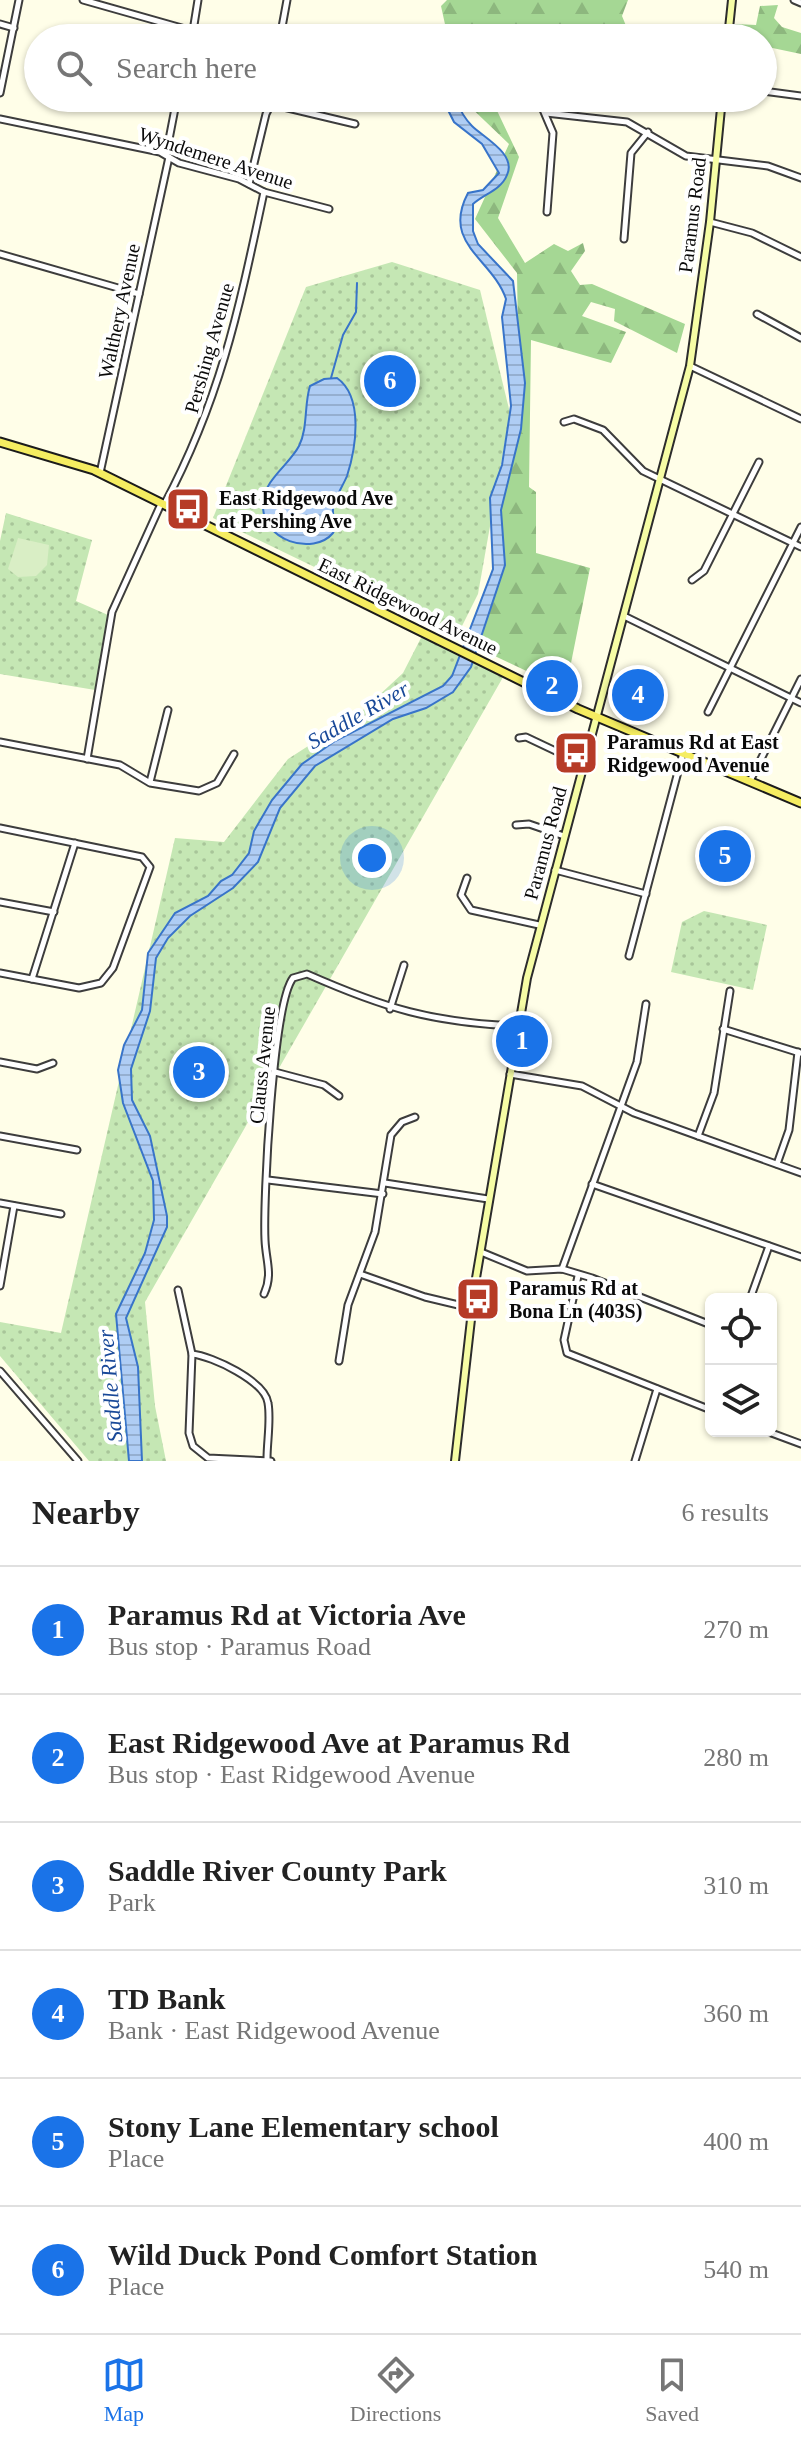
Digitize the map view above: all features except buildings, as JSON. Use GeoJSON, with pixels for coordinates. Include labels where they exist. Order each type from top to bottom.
{"type":"FeatureCollection","features":[{"type":"Feature","properties":{"kind":"main road"},"geometry":{"type":"LineString","coordinates":[[729,24],[732,0]]}},
{"type":"Feature","properties":{"kind":"main road","name":"Paramus Road"},"geometry":{"type":"LineString","coordinates":[[455,1461],[471,1308],[518,1026],[539,925],[690,366],[710,222],[720,112]]}},
{"type":"Feature","properties":{"kind":"main road","name":"East Ridgewood Avenue"},"geometry":{"type":"LineString","coordinates":[[0,442],[100,473],[595,716],[801,803]]}},
{"type":"Feature","properties":{"kind":"street"},"geometry":{"type":"LineString","coordinates":[[0,93],[19,0]]}},
{"type":"Feature","properties":{"kind":"street"},"geometry":{"type":"LineString","coordinates":[[83,0],[167,24]]}},
{"type":"Feature","properties":{"kind":"street"},"geometry":{"type":"LineString","coordinates":[[193,24],[198,0]]}},
{"type":"Feature","properties":{"kind":"street"},"geometry":{"type":"LineString","coordinates":[[283,24],[287,0]]}},
{"type":"Feature","properties":{"kind":"street"},"geometry":{"type":"LineString","coordinates":[[794,0],[801,3]]}},
{"type":"Feature","properties":{"kind":"street"},"geometry":{"type":"LineString","coordinates":[[0,24],[14,28]]}},
{"type":"Feature","properties":{"kind":"street"},"geometry":{"type":"LineString","coordinates":[[777,93],[801,96]]}},
{"type":"Feature","properties":{"kind":"street","name":"Walthery Avenue"},"geometry":{"type":"LineString","coordinates":[[100,473],[175,112]]}},
{"type":"Feature","properties":{"kind":"street"},"geometry":{"type":"LineString","coordinates":[[249,185],[266,112]]}},
{"type":"Feature","properties":{"kind":"street"},"geometry":{"type":"LineString","coordinates":[[310,112],[355,124]]}},
{"type":"Feature","properties":{"kind":"street"},"geometry":{"type":"LineString","coordinates":[[547,212],[553,143],[546,113],[627,122],[648,132],[676,153],[715,161],[768,166],[801,178]]}},
{"type":"Feature","properties":{"kind":"street","name":"Wyndemere Avenue"},"geometry":{"type":"LineString","coordinates":[[0,119],[168,156],[264,192],[329,209]]}},
{"type":"Feature","properties":{"kind":"street"},"geometry":{"type":"LineString","coordinates":[[624,239],[631,153],[648,132]]}},
{"type":"Feature","properties":{"kind":"street","name":"Pershing Avenue"},"geometry":{"type":"LineString","coordinates":[[87,759],[112,612],[197,440],[225,363],[264,192]]}},
{"type":"Feature","properties":{"kind":"street"},"geometry":{"type":"LineString","coordinates":[[710,222],[752,233],[801,257]]}},
{"type":"Feature","properties":{"kind":"street"},"geometry":{"type":"LineString","coordinates":[[0,254],[139,294]]}},
{"type":"Feature","properties":{"kind":"street"},"geometry":{"type":"LineString","coordinates":[[757,314],[801,338]]}},
{"type":"Feature","properties":{"kind":"street"},"geometry":{"type":"LineString","coordinates":[[690,366],[801,419]]}},
{"type":"Feature","properties":{"kind":"street"},"geometry":{"type":"LineString","coordinates":[[564,422],[574,419],[603,430],[636,466],[801,547]]}},
{"type":"Feature","properties":{"kind":"street"},"geometry":{"type":"LineString","coordinates":[[692,580],[704,571],[759,462]]}},
{"type":"Feature","properties":{"kind":"street"},"geometry":{"type":"LineString","coordinates":[[708,712],[801,527]]}},
{"type":"Feature","properties":{"kind":"street"},"geometry":{"type":"LineString","coordinates":[[624,616],[801,703]]}},
{"type":"Feature","properties":{"kind":"street"},"geometry":{"type":"LineString","coordinates":[[750,781],[801,679]]}},
{"type":"Feature","properties":{"kind":"street"},"geometry":{"type":"LineString","coordinates":[[150,783],[168,710]]}},
{"type":"Feature","properties":{"kind":"street"},"geometry":{"type":"LineString","coordinates":[[519,738],[526,737],[583,764]]}},
{"type":"Feature","properties":{"kind":"street"},"geometry":{"type":"LineString","coordinates":[[0,742],[120,765],[150,783],[205,791],[217,783],[234,754]]}},
{"type":"Feature","properties":{"kind":"street"},"geometry":{"type":"LineString","coordinates":[[629,956],[683,753]]}},
{"type":"Feature","properties":{"kind":"street"},"geometry":{"type":"LineString","coordinates":[[516,825],[529,824],[564,836]]}},
{"type":"Feature","properties":{"kind":"street"},"geometry":{"type":"LineString","coordinates":[[0,828],[139,857],[149,863],[150,872],[107,978],[87,988],[0,973]]}},
{"type":"Feature","properties":{"kind":"street"},"geometry":{"type":"LineString","coordinates":[[32,979],[75,843]]}},
{"type":"Feature","properties":{"kind":"street"},"geometry":{"type":"LineString","coordinates":[[555,870],[646,894]]}},
{"type":"Feature","properties":{"kind":"street"},"geometry":{"type":"LineString","coordinates":[[467,878],[461,895],[471,910],[539,925]]}},
{"type":"Feature","properties":{"kind":"street"},"geometry":{"type":"LineString","coordinates":[[0,902],[54,912]]}},
{"type":"Feature","properties":{"kind":"street"},"geometry":{"type":"LineString","coordinates":[[390,1009],[404,965]]}},
{"type":"Feature","properties":{"kind":"street","name":"Clauss Avenue"},"geometry":{"type":"LineString","coordinates":[[264,1294],[271,1278],[265,1242],[277,1033],[288,985],[297,975],[307,974],[390,1009],[462,1022],[518,1026]]}},
{"type":"Feature","properties":{"kind":"street"},"geometry":{"type":"LineString","coordinates":[[698,1136],[714,1093],[730,991]]}},
{"type":"Feature","properties":{"kind":"street"},"geometry":{"type":"LineString","coordinates":[[562,1269],[637,1062],[646,1004]]}},
{"type":"Feature","properties":{"kind":"street"},"geometry":{"type":"LineString","coordinates":[[723,1029],[800,1052],[789,1130],[777,1164]]}},
{"type":"Feature","properties":{"kind":"street"},"geometry":{"type":"LineString","coordinates":[[0,1062],[37,1069],[53,1063]]}},
{"type":"Feature","properties":{"kind":"street"},"geometry":{"type":"LineString","coordinates":[[275,1072],[324,1085],[339,1096]]}},
{"type":"Feature","properties":{"kind":"street"},"geometry":{"type":"LineString","coordinates":[[510,1074],[531,1080],[570,1083],[622,1107],[801,1173]]}},
{"type":"Feature","properties":{"kind":"street"},"geometry":{"type":"LineString","coordinates":[[339,1361],[346,1315],[375,1232],[391,1135],[402,1122],[415,1117]]}},
{"type":"Feature","properties":{"kind":"street"},"geometry":{"type":"LineString","coordinates":[[0,1136],[77,1150]]}},
{"type":"Feature","properties":{"kind":"street"},"geometry":{"type":"LineString","coordinates":[[268,1180],[383,1194]]}},
{"type":"Feature","properties":{"kind":"street"},"geometry":{"type":"LineString","coordinates":[[385,1183],[488,1199]]}},
{"type":"Feature","properties":{"kind":"street"},"geometry":{"type":"LineString","coordinates":[[592,1184],[801,1257]]}},
{"type":"Feature","properties":{"kind":"street"},"geometry":{"type":"LineString","coordinates":[[0,1203],[61,1214]]}},
{"type":"Feature","properties":{"kind":"street"},"geometry":{"type":"LineString","coordinates":[[0,1286],[14,1206]]}},
{"type":"Feature","properties":{"kind":"street"},"geometry":{"type":"LineString","coordinates":[[752,1293],[769,1246]]}},
{"type":"Feature","properties":{"kind":"street"},"geometry":{"type":"LineString","coordinates":[[481,1252],[533,1273],[562,1269],[705,1323]]}},
{"type":"Feature","properties":{"kind":"street"},"geometry":{"type":"LineString","coordinates":[[360,1274],[425,1297],[471,1308]]}},
{"type":"Feature","properties":{"kind":"street"},"geometry":{"type":"LineString","coordinates":[[578,1276],[564,1340],[567,1353],[705,1408]]}},
{"type":"Feature","properties":{"kind":"street"},"geometry":{"type":"LineString","coordinates":[[178,1290],[192,1354],[189,1433],[193,1446],[208,1458],[269,1460],[269,1404],[265,1393],[213,1357],[192,1354]]}},
{"type":"Feature","properties":{"kind":"street"},"geometry":{"type":"LineString","coordinates":[[0,1371],[78,1461]]}},
{"type":"Feature","properties":{"kind":"street"},"geometry":{"type":"LineString","coordinates":[[635,1461],[657,1389]]}},
{"type":"Feature","properties":{"kind":"street"},"geometry":{"type":"LineString","coordinates":[[777,1435],[801,1444]]}},
{"type":"Feature","properties":{"kind":"green space"},"geometry":{"type":"Polygon","coordinates":[[[447,0],[628,0],[622,16],[625,24],[445,24],[441,6],[447,0]]]}},
{"type":"Feature","properties":{"kind":"green space"},"geometry":{"type":"Polygon","coordinates":[[[778,5],[774,18],[782,27],[801,33],[801,54],[777,49],[777,24],[756,24],[760,6],[778,5]]]}},
{"type":"Feature","properties":{"kind":"green space"},"geometry":{"type":"Polygon","coordinates":[[[476,112],[498,112],[519,157],[498,218],[525,263],[554,244],[568,251],[583,243],[585,251],[571,271],[580,285],[592,284],[685,324],[677,353],[614,321],[615,309],[591,302],[582,316],[626,332],[611,363],[531,340],[529,487],[536,492],[536,553],[590,568],[567,683],[556,685],[478,648],[505,565],[501,510],[521,429],[525,383],[518,335],[517,273],[475,219],[509,144],[476,112]]]}},
{"type":"Feature","properties":{"kind":"green space"},"geometry":{"type":"Polygon","coordinates":[[[392,262],[480,290],[510,413],[478,594],[457,636],[213,518],[306,287],[392,262]]]}},
{"type":"Feature","properties":{"kind":"green space"},"geometry":{"type":"Polygon","coordinates":[[[6,513],[92,540],[76,601],[108,615],[95,690],[0,674],[0,541],[6,513]]]}},
{"type":"Feature","properties":{"kind":"green space"},"geometry":{"type":"Polygon","coordinates":[[[18,538],[49,545],[47,565],[36,576],[18,577],[8,569],[18,538]]]}},
{"type":"Feature","properties":{"kind":"green space"},"geometry":{"type":"Polygon","coordinates":[[[424,632],[506,672],[145,1302],[155,1406],[166,1461],[89,1461],[0,1356],[0,1322],[61,1333],[175,838],[224,842],[288,759],[361,712],[403,673],[424,632]]]}},
{"type":"Feature","properties":{"kind":"green space"},"geometry":{"type":"Polygon","coordinates":[[[704,911],[767,925],[753,990],[671,972],[682,922],[704,911]]]}},
{"type":"Feature","properties":{"kind":"water"},"geometry":{"type":"Polygon","coordinates":[[[449,112],[462,112],[469,123],[503,153],[509,167],[501,184],[473,204],[473,231],[478,244],[513,281],[525,383],[521,429],[501,510],[505,565],[471,667],[453,692],[426,708],[393,719],[315,766],[280,808],[258,862],[233,888],[190,916],[168,938],[156,958],[150,1011],[131,1069],[132,1100],[150,1136],[167,1227],[126,1318],[138,1367],[142,1461],[129,1461],[116,1314],[145,1253],[154,1220],[153,1181],[123,1103],[118,1070],[124,1045],[142,1010],[148,953],[175,913],[208,896],[221,881],[232,875],[249,853],[254,831],[272,800],[302,764],[335,741],[443,686],[452,676],[493,569],[490,498],[502,465],[511,406],[502,317],[506,299],[464,238],[461,211],[468,193],[483,190],[499,173],[482,144],[454,122],[449,112]]]}},
{"type":"Feature","properties":{"kind":"water"},"geometry":{"type":"Polygon","coordinates":[[[337,378],[346,387],[354,410],[355,438],[350,465],[334,506],[335,530],[324,540],[302,544],[290,541],[270,527],[264,516],[263,502],[268,486],[299,446],[310,386],[324,379],[337,378]]]}},
{"type":"Feature","properties":{"kind":"waterway"},"geometry":{"type":"LineString","coordinates":[[331,378],[343,335],[356,312],[357,283]]}},
{"type":"Feature","properties":{"kind":"place","name":"Wild Duck Pond Comfort Station"},"geometry":{"type":"Point","coordinates":[390,381]}},
{"type":"Feature","properties":{"kind":"place","name":"East Ridgewood Ave at Pershing Ave"},"geometry":{"type":"Point","coordinates":[188,509]}},
{"type":"Feature","properties":{"kind":"place","name":"East Ridgewood Ave at Paramus Rd"},"geometry":{"type":"Point","coordinates":[552,686]}},
{"type":"Feature","properties":{"kind":"place","name":"TD Bank"},"geometry":{"type":"Point","coordinates":[638,695]}},
{"type":"Feature","properties":{"kind":"place","name":"Paramus Rd at East Ridgewood Avenue"},"geometry":{"type":"Point","coordinates":[576,753]}},
{"type":"Feature","properties":{"kind":"place","name":"Stony Lane Elementary school"},"geometry":{"type":"Point","coordinates":[725,856]}},
{"type":"Feature","properties":{"kind":"place","name":"Paramus Rd at Victoria Ave"},"geometry":{"type":"Point","coordinates":[522,1041]}},
{"type":"Feature","properties":{"kind":"place","name":"Saddle River County Park"},"geometry":{"type":"Point","coordinates":[199,1072]}},
{"type":"Feature","properties":{"kind":"place","name":"Paramus Rd at Bona Ln (403S)"},"geometry":{"type":"Point","coordinates":[478,1299]}},
{"type":"Feature","properties":{"kind":"water label","name":"Saddle River"},"geometry":{"type":"Point","coordinates":[358,715]}},
{"type":"Feature","properties":{"kind":"water label","name":"Saddle River"},"geometry":{"type":"Point","coordinates":[110,1386]}}]}
